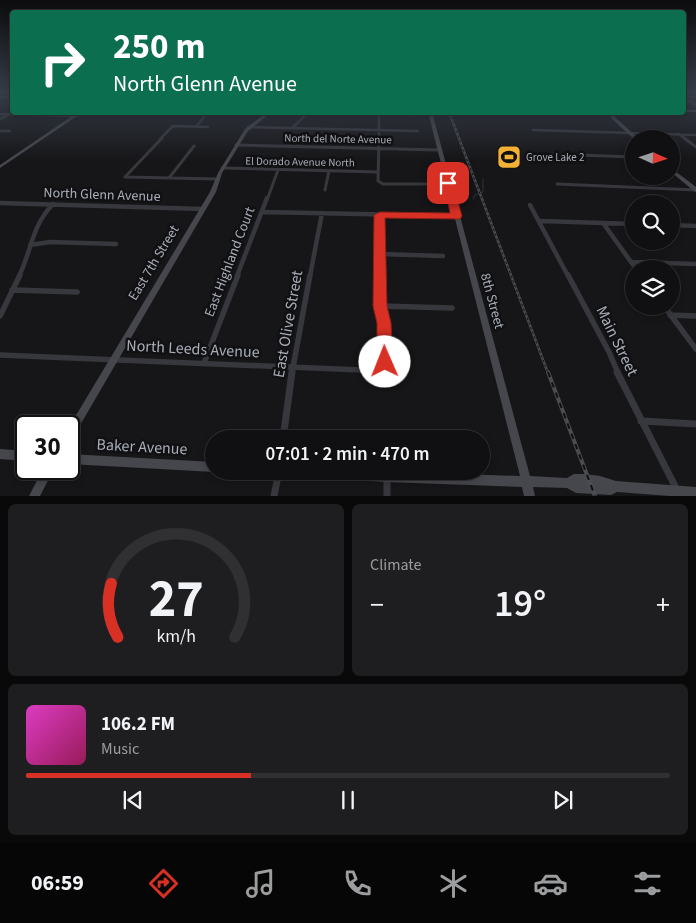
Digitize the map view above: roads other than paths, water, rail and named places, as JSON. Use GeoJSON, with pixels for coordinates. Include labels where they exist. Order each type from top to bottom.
{"type":"FeatureCollection","features":[{"type":"Feature","properties":{"kind":"street"},"geometry":{"type":"LineString","coordinates":[[0,119],[9,114]]}},
{"type":"Feature","properties":{"kind":"street"},"geometry":{"type":"LineString","coordinates":[[0,167],[78,115]]}},
{"type":"Feature","properties":{"kind":"street"},"geometry":{"type":"LineString","coordinates":[[196,127],[206,115]]}},
{"type":"Feature","properties":{"kind":"street","name":"East 7th Street"},"geometry":{"type":"LineString","coordinates":[[80,417],[204,209],[222,168],[236,145],[248,127],[266,115]]}},
{"type":"Feature","properties":{"kind":"street"},"geometry":{"type":"LineString","coordinates":[[292,128],[306,115]]}},
{"type":"Feature","properties":{"kind":"street"},"geometry":{"type":"LineString","coordinates":[[379,115],[378,181],[380,183],[428,184]]}},
{"type":"Feature","properties":{"kind":"street","name":"8th Street"},"geometry":{"type":"LineString","coordinates":[[431,115],[530,496]]}},
{"type":"Feature","properties":{"kind":"street"},"geometry":{"type":"LineString","coordinates":[[609,115],[627,130]]}},
{"type":"Feature","properties":{"kind":"street"},"geometry":{"type":"LineString","coordinates":[[208,127],[173,126],[125,177],[217,179]]}},
{"type":"Feature","properties":{"kind":"street"},"geometry":{"type":"LineString","coordinates":[[248,127],[418,131]]}},
{"type":"Feature","properties":{"kind":"street"},"geometry":{"type":"LineString","coordinates":[[533,130],[625,132]]}},
{"type":"Feature","properties":{"kind":"street"},"geometry":{"type":"LineString","coordinates":[[0,131],[10,131]]}},
{"type":"Feature","properties":{"kind":"street"},"geometry":{"type":"LineString","coordinates":[[680,133],[696,135]]}},
{"type":"Feature","properties":{"kind":"street"},"geometry":{"type":"LineString","coordinates":[[680,135],[696,147]]}},
{"type":"Feature","properties":{"kind":"street","name":"North del Norte Avenue"},"geometry":{"type":"LineString","coordinates":[[236,145],[440,150]]}},
{"type":"Feature","properties":{"kind":"street"},"geometry":{"type":"LineString","coordinates":[[169,178],[194,146]]}},
{"type":"Feature","properties":{"kind":"street"},"geometry":{"type":"LineString","coordinates":[[550,154],[625,157]]}},
{"type":"Feature","properties":{"kind":"street","name":"El Dorado Avenue North"},"geometry":{"type":"LineString","coordinates":[[222,168],[378,172]]}},
{"type":"Feature","properties":{"kind":"street","name":"East Highland Court"},"geometry":{"type":"LineString","coordinates":[[204,363],[278,170]]}},
{"type":"Feature","properties":{"kind":"street"},"geometry":{"type":"LineString","coordinates":[[325,190],[329,171]]}},
{"type":"Feature","properties":{"kind":"street"},"geometry":{"type":"LineString","coordinates":[[680,177],[696,190]]}},
{"type":"Feature","properties":{"kind":"street"},"geometry":{"type":"LineString","coordinates":[[557,184],[696,190]]}},
{"type":"Feature","properties":{"kind":"street","name":"North Glenn Avenue"},"geometry":{"type":"LineString","coordinates":[[0,203],[204,209]]}},
{"type":"Feature","properties":{"kind":"street"},"geometry":{"type":"LineString","coordinates":[[0,316],[26,262],[25,254],[46,211],[53,204]]}},
{"type":"Feature","properties":{"kind":"street","name":"Main Street"},"geometry":{"type":"LineString","coordinates":[[530,205],[541,221],[609,352],[641,421],[677,490]]}},
{"type":"Feature","properties":{"kind":"street"},"geometry":{"type":"LineString","coordinates":[[262,212],[456,216]]}},
{"type":"Feature","properties":{"kind":"street","name":"East Olive Street"},"geometry":{"type":"LineString","coordinates":[[284,430],[322,214]]}},
{"type":"Feature","properties":{"kind":"street"},"geometry":{"type":"LineString","coordinates":[[380,215],[380,306],[452,308]]}},
{"type":"Feature","properties":{"kind":"street"},"geometry":{"type":"LineString","coordinates":[[541,221],[625,224]]}},
{"type":"Feature","properties":{"kind":"street"},"geometry":{"type":"LineString","coordinates":[[603,223],[631,260]]}},
{"type":"Feature","properties":{"kind":"street"},"geometry":{"type":"LineString","coordinates":[[680,225],[696,226]]}},
{"type":"Feature","properties":{"kind":"street"},"geometry":{"type":"LineString","coordinates":[[30,245],[50,242],[116,244]]}},
{"type":"Feature","properties":{"kind":"street"},"geometry":{"type":"LineString","coordinates":[[380,254],[443,256]]}},
{"type":"Feature","properties":{"kind":"street"},"geometry":{"type":"LineString","coordinates":[[680,264],[696,264]]}},
{"type":"Feature","properties":{"kind":"street"},"geometry":{"type":"LineString","coordinates":[[12,290],[77,292]]}},
{"type":"Feature","properties":{"kind":"street","name":"North Leeds Avenue"},"geometry":{"type":"LineString","coordinates":[[0,355],[385,371],[387,366],[384,323],[380,306]]}},
{"type":"Feature","properties":{"kind":"street"},"geometry":{"type":"LineString","coordinates":[[670,315],[696,316]]}},
{"type":"Feature","properties":{"kind":"street"},"geometry":{"type":"LineString","coordinates":[[670,315],[696,349]]}},
{"type":"Feature","properties":{"kind":"street"},"geometry":{"type":"LineString","coordinates":[[641,421],[696,424]]}},
{"type":"Feature","properties":{"kind":"street"},"geometry":{"type":"LineString","coordinates":[[0,454],[15,455]]}},
{"type":"Feature","properties":{"kind":"street","name":"Baker Avenue"},"geometry":{"type":"LineString","coordinates":[[80,460],[205,467]]}},
{"type":"Feature","properties":{"kind":"street"},"geometry":{"type":"LineString","coordinates":[[34,496],[43,480]]}},
{"type":"Feature","properties":{"kind":"street"},"geometry":{"type":"LineString","coordinates":[[274,496],[277,480]]}},
{"type":"Feature","properties":{"kind":"street"},"geometry":{"type":"LineString","coordinates":[[386,480],[387,496]]}},
{"type":"Feature","properties":{"kind":"street"},"geometry":{"type":"LineString","coordinates":[[490,480],[569,483],[576,488],[611,490],[615,486],[696,492]]}},
{"type":"Feature","properties":{"kind":"waterway"},"geometry":{"type":"LineString","coordinates":[[473,199],[475,195],[483,192],[483,179]]}},
{"type":"Feature","properties":{"kind":"railway"},"geometry":{"type":"LineString","coordinates":[[450,115],[548,373]]}},
{"type":"Feature","properties":{"kind":"railway"},"geometry":{"type":"LineString","coordinates":[[548,372],[595,496]]}},
{"type":"Feature","properties":{"kind":"place","name":"Grove Lake 2"},"geometry":{"type":"Point","coordinates":[509,157]}}]}
